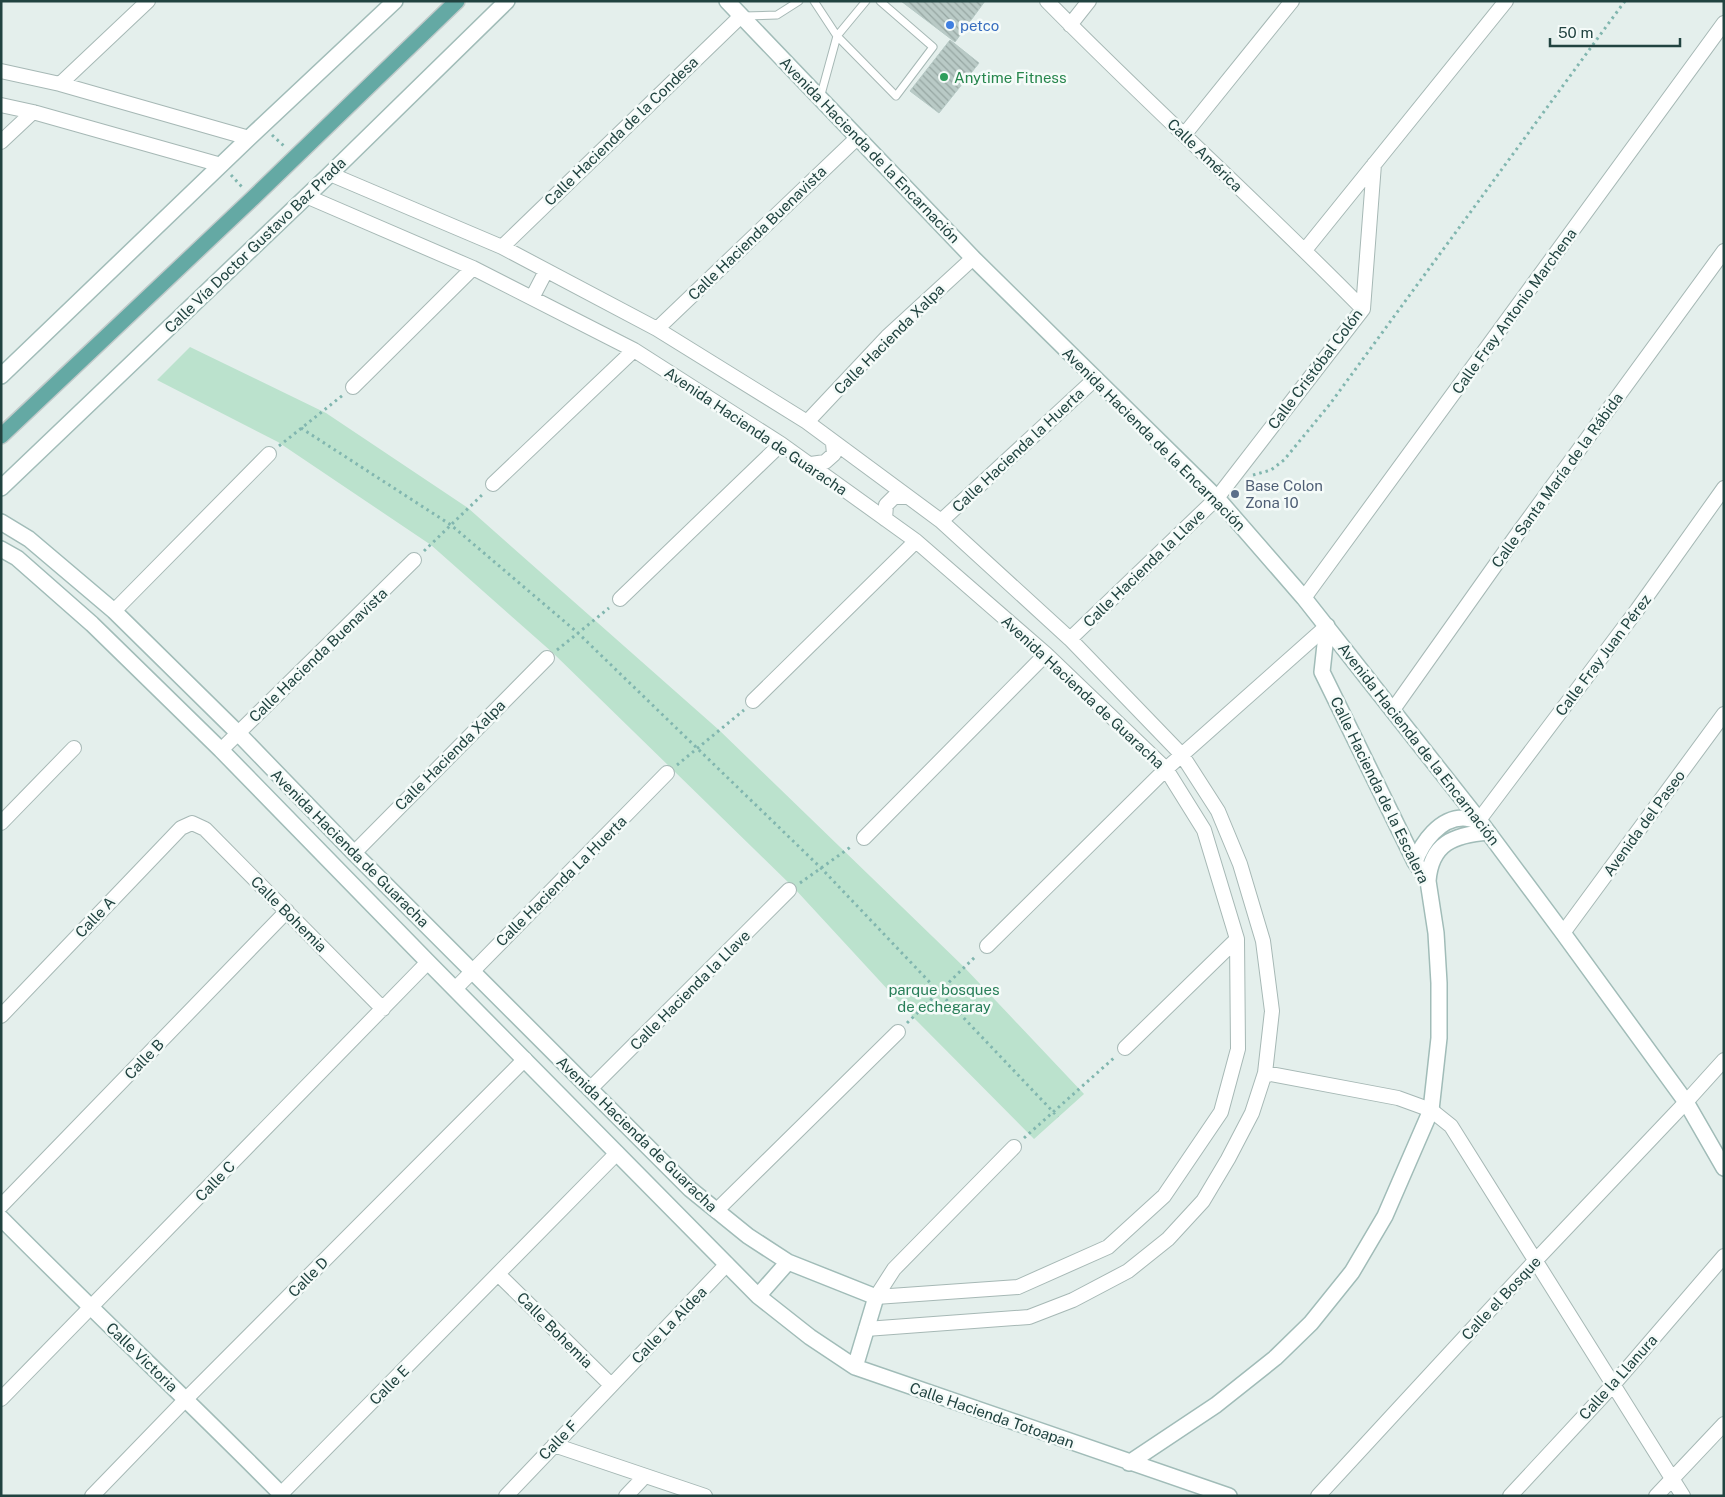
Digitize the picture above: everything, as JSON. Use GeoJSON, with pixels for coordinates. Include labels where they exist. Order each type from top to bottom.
{"type":"FeatureCollection","features":[{"type":"Feature","properties":{"kind":"main road"},"geometry":{"type":"LineString","coordinates":[[1,376],[395,1]]}},
{"type":"Feature","properties":{"kind":"main road"},"geometry":{"type":"LineString","coordinates":[[1,436],[457,1]]}},
{"type":"Feature","properties":{"kind":"main road","name":"Calle Vía Doctor Gustavo Baz Prada"},"geometry":{"type":"LineString","coordinates":[[1,488],[330,174],[507,1]]}},
{"type":"Feature","properties":{"kind":"main road","name":"Avenida Hacienda de la Encarnación"},"geometry":{"type":"LineString","coordinates":[[727,1],[973,258],[1217,498],[1304,598],[1484,826],[1563,933],[1686,1102],[1724,1168]]}},
{"type":"Feature","properties":{"kind":"main road","name":"Avenida Hacienda de Guaracha"},"geometry":{"type":"LineString","coordinates":[[1,522],[29,539],[114,611],[238,733],[354,853],[690,1189],[748,1236],[788,1262],[876,1297]]}},
{"type":"Feature","properties":{"kind":"main road","name":"Avenida Hacienda de Guaracha"},"geometry":{"type":"LineString","coordinates":[[1,549],[17,558],[92,624],[221,750],[758,1296],[810,1337],[855,1366]]}},
{"type":"Feature","properties":{"kind":"main road","name":"Calle Hacienda de la Escalera"},"geometry":{"type":"LineString","coordinates":[[1129,1462],[1216,1405],[1275,1358],[1311,1323],[1352,1272],[1385,1216],[1430,1110],[1439,1038],[1439,983],[1436,933],[1428,881],[1415,862],[1322,672],[1326,626]]}},
{"type":"Feature","properties":{"kind":"main road"},"geometry":{"type":"LineString","coordinates":[[1415,862],[1423,844],[1444,824],[1463,818],[1484,826]]}},
{"type":"Feature","properties":{"kind":"main road"},"geometry":{"type":"LineString","coordinates":[[1428,881],[1429,868],[1434,856],[1443,845],[1454,838],[1484,826]]}},
{"type":"Feature","properties":{"kind":"main road"},"geometry":{"type":"LineString","coordinates":[[671,1208],[690,1189]]}},
{"type":"Feature","properties":{"kind":"main road","name":"Calle Victoria"},"geometry":{"type":"LineString","coordinates":[[1,1218],[281,1495]]}},
{"type":"Feature","properties":{"kind":"main road"},"geometry":{"type":"LineString","coordinates":[[758,1296],[788,1262]]}},
{"type":"Feature","properties":{"kind":"main road"},"geometry":{"type":"LineString","coordinates":[[855,1366],[876,1297]]}},
{"type":"Feature","properties":{"kind":"main road","name":"Calle Hacienda Totoapan"},"geometry":{"type":"LineString","coordinates":[[855,1366],[1228,1496]]}},
{"type":"Feature","properties":{"kind":"street"},"geometry":{"type":"LineString","coordinates":[[60,84],[148,1]]}},
{"type":"Feature","properties":{"kind":"street","name":"Calle América"},"geometry":{"type":"LineString","coordinates":[[1047,1],[1305,250],[1363,309]]}},
{"type":"Feature","properties":{"kind":"street"},"geometry":{"type":"LineString","coordinates":[[1070,25],[1088,1]]}},
{"type":"Feature","properties":{"kind":"street"},"geometry":{"type":"LineString","coordinates":[[1184,135],[1292,1]]}},
{"type":"Feature","properties":{"kind":"street"},"geometry":{"type":"LineString","coordinates":[[1305,250],[1506,1]]}},
{"type":"Feature","properties":{"kind":"street","name":"Calle Hacienda de la Condesa"},"geometry":{"type":"LineString","coordinates":[[502,247],[741,16]]}},
{"type":"Feature","properties":{"kind":"street","name":"Calle Fray Antonio Marchena"},"geometry":{"type":"LineString","coordinates":[[1304,598],[1724,23]]}},
{"type":"Feature","properties":{"kind":"street"},"geometry":{"type":"LineString","coordinates":[[1,72],[60,84],[249,138]]}},
{"type":"Feature","properties":{"kind":"street"},"geometry":{"type":"LineString","coordinates":[[1,105],[33,112],[222,165]]}},
{"type":"Feature","properties":{"kind":"street"},"geometry":{"type":"LineString","coordinates":[[1,142],[33,112]]}},
{"type":"Feature","properties":{"kind":"street","name":"Calle Hacienda Buenavista"},"geometry":{"type":"LineString","coordinates":[[657,330],[858,138]]}},
{"type":"Feature","properties":{"kind":"street","name":"Calle Cristóbal Colón"},"geometry":{"type":"LineString","coordinates":[[1217,498],[1363,309],[1374,164]]}},
{"type":"Feature","properties":{"kind":"street","name":"Avenida Hacienda de Guaracha"},"geometry":{"type":"LineString","coordinates":[[330,174],[502,247],[657,330],[807,422],[941,521],[1070,639],[1182,755],[1218,811],[1240,864],[1263,942],[1272,1011],[1265,1073],[1252,1113],[1228,1160],[1203,1201],[1168,1238],[1128,1271],[1073,1300],[1029,1317],[866,1329]]}},
{"type":"Feature","properties":{"kind":"street","name":"Avenida Hacienda de Guaracha"},"geometry":{"type":"LineString","coordinates":[[306,196],[473,268],[634,350],[811,464],[916,541],[1046,654],[1166,769],[1204,830],[1237,940],[1238,1049],[1221,1112],[1164,1196],[1108,1248],[1018,1287],[876,1297]]}},
{"type":"Feature","properties":{"kind":"street","name":"Calle Santa María de la Rábida"},"geometry":{"type":"LineString","coordinates":[[1392,711],[1516,536],[1724,251]]}},
{"type":"Feature","properties":{"kind":"street","name":"Calle Hacienda Xalpa"},"geometry":{"type":"LineString","coordinates":[[807,422],[887,337],[973,258]]}},
{"type":"Feature","properties":{"kind":"street"},"geometry":{"type":"LineString","coordinates":[[353,387],[473,268]]}},
{"type":"Feature","properties":{"kind":"street"},"geometry":{"type":"LineString","coordinates":[[532,298],[546,271]]}},
{"type":"Feature","properties":{"kind":"street"},"geometry":{"type":"LineString","coordinates":[[493,484],[634,350]]}},
{"type":"Feature","properties":{"kind":"street","name":"Calle Hacienda la Huerta"},"geometry":{"type":"LineString","coordinates":[[941,521],[1096,378]]}},
{"type":"Feature","properties":{"kind":"street"},"geometry":{"type":"LineString","coordinates":[[811,464],[825,462],[834,454],[833,443]]}},
{"type":"Feature","properties":{"kind":"street"},"geometry":{"type":"LineString","coordinates":[[620,599],[781,444]]}},
{"type":"Feature","properties":{"kind":"street"},"geometry":{"type":"LineString","coordinates":[[114,611],[269,454]]}},
{"type":"Feature","properties":{"kind":"street","name":"Calle Fray Juan Pérez"},"geometry":{"type":"LineString","coordinates":[[1484,826],[1724,488]]}},
{"type":"Feature","properties":{"kind":"street"},"geometry":{"type":"LineString","coordinates":[[885,519],[886,505],[894,497],[908,497]]}},
{"type":"Feature","properties":{"kind":"street","name":"Calle Hacienda la Llave"},"geometry":{"type":"LineString","coordinates":[[1070,639],[1217,498]]}},
{"type":"Feature","properties":{"kind":"street"},"geometry":{"type":"LineString","coordinates":[[754,701],[916,541]]}},
{"type":"Feature","properties":{"kind":"street","name":"Calle Hacienda Buenavista"},"geometry":{"type":"LineString","coordinates":[[221,750],[414,560]]}},
{"type":"Feature","properties":{"kind":"street"},"geometry":{"type":"LineString","coordinates":[[987,946],[1166,769],[1326,626]]}},
{"type":"Feature","properties":{"kind":"street"},"geometry":{"type":"LineString","coordinates":[[864,838],[1046,654]]}},
{"type":"Feature","properties":{"kind":"street","name":"Calle Hacienda Xalpa"},"geometry":{"type":"LineString","coordinates":[[354,853],[547,658]]}},
{"type":"Feature","properties":{"kind":"street","name":"Avenida del Paseo"},"geometry":{"type":"LineString","coordinates":[[1563,933],[1724,714]]}},
{"type":"Feature","properties":{"kind":"street"},"geometry":{"type":"LineString","coordinates":[[1,824],[74,748]]}},
{"type":"Feature","properties":{"kind":"street","name":"Calle Hacienda La Huerta"},"geometry":{"type":"LineString","coordinates":[[455,989],[667,773]]}},
{"type":"Feature","properties":{"kind":"street","name":"Calle Bohemia"},"geometry":{"type":"LineString","coordinates":[[192,823],[205,829],[383,1009]]}},
{"type":"Feature","properties":{"kind":"street","name":"Calle A"},"geometry":{"type":"LineString","coordinates":[[1,1016],[181,828],[192,823]]}},
{"type":"Feature","properties":{"kind":"street","name":"Calle Hacienda la Llave"},"geometry":{"type":"LineString","coordinates":[[590,1089],[789,890]]}},
{"type":"Feature","properties":{"kind":"street","name":"Calle B"},"geometry":{"type":"LineString","coordinates":[[1,1206],[287,911]]}},
{"type":"Feature","properties":{"kind":"street"},"geometry":{"type":"LineString","coordinates":[[1125,1048],[1237,940]]}},
{"type":"Feature","properties":{"kind":"street","name":"Calle C"},"geometry":{"type":"LineString","coordinates":[[1,1400],[428,962]]}},
{"type":"Feature","properties":{"kind":"street"},"geometry":{"type":"LineString","coordinates":[[716,1211],[898,1032]]}},
{"type":"Feature","properties":{"kind":"street","name":"Calle D"},"geometry":{"type":"LineString","coordinates":[[92,1496],[186,1399],[525,1059]]}},
{"type":"Feature","properties":{"kind":"street","name":"Calle el Bosque"},"geometry":{"type":"LineString","coordinates":[[1318,1496],[1534,1261],[1724,1060]]}},
{"type":"Feature","properties":{"kind":"street"},"geometry":{"type":"LineString","coordinates":[[1265,1073],[1398,1098],[1430,1110],[1451,1126],[1682,1496]]}},
{"type":"Feature","properties":{"kind":"street"},"geometry":{"type":"LineString","coordinates":[[876,1297],[894,1269],[1014,1147]]}},
{"type":"Feature","properties":{"kind":"street","name":"Calle E"},"geometry":{"type":"LineString","coordinates":[[281,1495],[617,1153]]}},
{"type":"Feature","properties":{"kind":"street","name":"Calle la Llanura"},"geometry":{"type":"LineString","coordinates":[[1510,1496],[1613,1385],[1724,1256]]}},
{"type":"Feature","properties":{"kind":"street","name":"Calle La Aldea"},"geometry":{"type":"LineString","coordinates":[[611,1385],[727,1264]]}},
{"type":"Feature","properties":{"kind":"street","name":"Calle Bohemia"},"geometry":{"type":"LineString","coordinates":[[498,1274],[611,1385]]}},
{"type":"Feature","properties":{"kind":"street","name":"Calle F"},"geometry":{"type":"LineString","coordinates":[[506,1496],[611,1385]]}},
{"type":"Feature","properties":{"kind":"street"},"geometry":{"type":"LineString","coordinates":[[1656,1496],[1724,1424]]}},
{"type":"Feature","properties":{"kind":"street"},"geometry":{"type":"LineString","coordinates":[[554,1445],[705,1496]]}},
{"type":"Feature","properties":{"kind":"street"},"geometry":{"type":"LineString","coordinates":[[626,1496],[645,1476]]}},
{"type":"Feature","properties":{"kind":"lane"},"geometry":{"type":"LineString","coordinates":[[741,16],[777,15],[799,1]]}},
{"type":"Feature","properties":{"kind":"lane"},"geometry":{"type":"LineString","coordinates":[[814,1],[837,36],[896,96],[933,47],[880,1]]}},
{"type":"Feature","properties":{"kind":"lane"},"geometry":{"type":"LineString","coordinates":[[820,98],[837,36],[866,1]]}},
{"type":"Feature","properties":{"kind":"path"},"geometry":{"type":"LineString","coordinates":[[1231,480],[1271,470],[1284,460],[1330,404],[1625,1]]}},
{"type":"Feature","properties":{"kind":"path"},"geometry":{"type":"LineString","coordinates":[[263,126],[295,157]]}},
{"type":"Feature","properties":{"kind":"path"},"geometry":{"type":"LineString","coordinates":[[222,165],[252,198]]}},
{"type":"Feature","properties":{"kind":"path"},"geometry":{"type":"LineString","coordinates":[[269,454],[353,387]]}},
{"type":"Feature","properties":{"kind":"path"},"geometry":{"type":"LineString","coordinates":[[302,428],[451,525],[578,633],[821,868],[1058,1118]]}},
{"type":"Feature","properties":{"kind":"path"},"geometry":{"type":"LineString","coordinates":[[414,560],[493,484]]}},
{"type":"Feature","properties":{"kind":"path"},"geometry":{"type":"LineString","coordinates":[[547,658],[620,599]]}},
{"type":"Feature","properties":{"kind":"path"},"geometry":{"type":"LineString","coordinates":[[667,773],[754,701]]}},
{"type":"Feature","properties":{"kind":"path"},"geometry":{"type":"LineString","coordinates":[[789,890],[864,838]]}},
{"type":"Feature","properties":{"kind":"path"},"geometry":{"type":"LineString","coordinates":[[898,1032],[987,946]]}},
{"type":"Feature","properties":{"kind":"path"},"geometry":{"type":"LineString","coordinates":[[1014,1147],[1125,1048]]}},
{"type":"Feature","properties":{"kind":"green space","name":"parque bosques de echegaray"},"geometry":{"type":"Polygon","coordinates":[[[190,347],[326,413],[468,508],[719,730],[964,967],[1084,1094],[1034,1139],[913,1017],[794,888],[553,653],[431,545],[278,442],[157,380],[190,347]]]}},
{"type":"Feature","properties":{"kind":"building","name":"petco"},"geometry":{"type":"Polygon","coordinates":[[[901,1],[985,1],[955,42],[901,1]]]}},
{"type":"Feature","properties":{"kind":"building","name":"Anytime Fitness"},"geometry":{"type":"Polygon","coordinates":[[[950,40],[979,63],[939,113],[910,91],[950,40]]]}},
{"type":"Feature","properties":{"kind":"place","name":"petco"},"geometry":{"type":"Point","coordinates":[950,25]}},
{"type":"Feature","properties":{"kind":"place","name":"Anytime Fitness"},"geometry":{"type":"Point","coordinates":[944,77]}},
{"type":"Feature","properties":{"kind":"place","name":"Base Colon Zona 10"},"geometry":{"type":"Point","coordinates":[1235,494]}}]}
